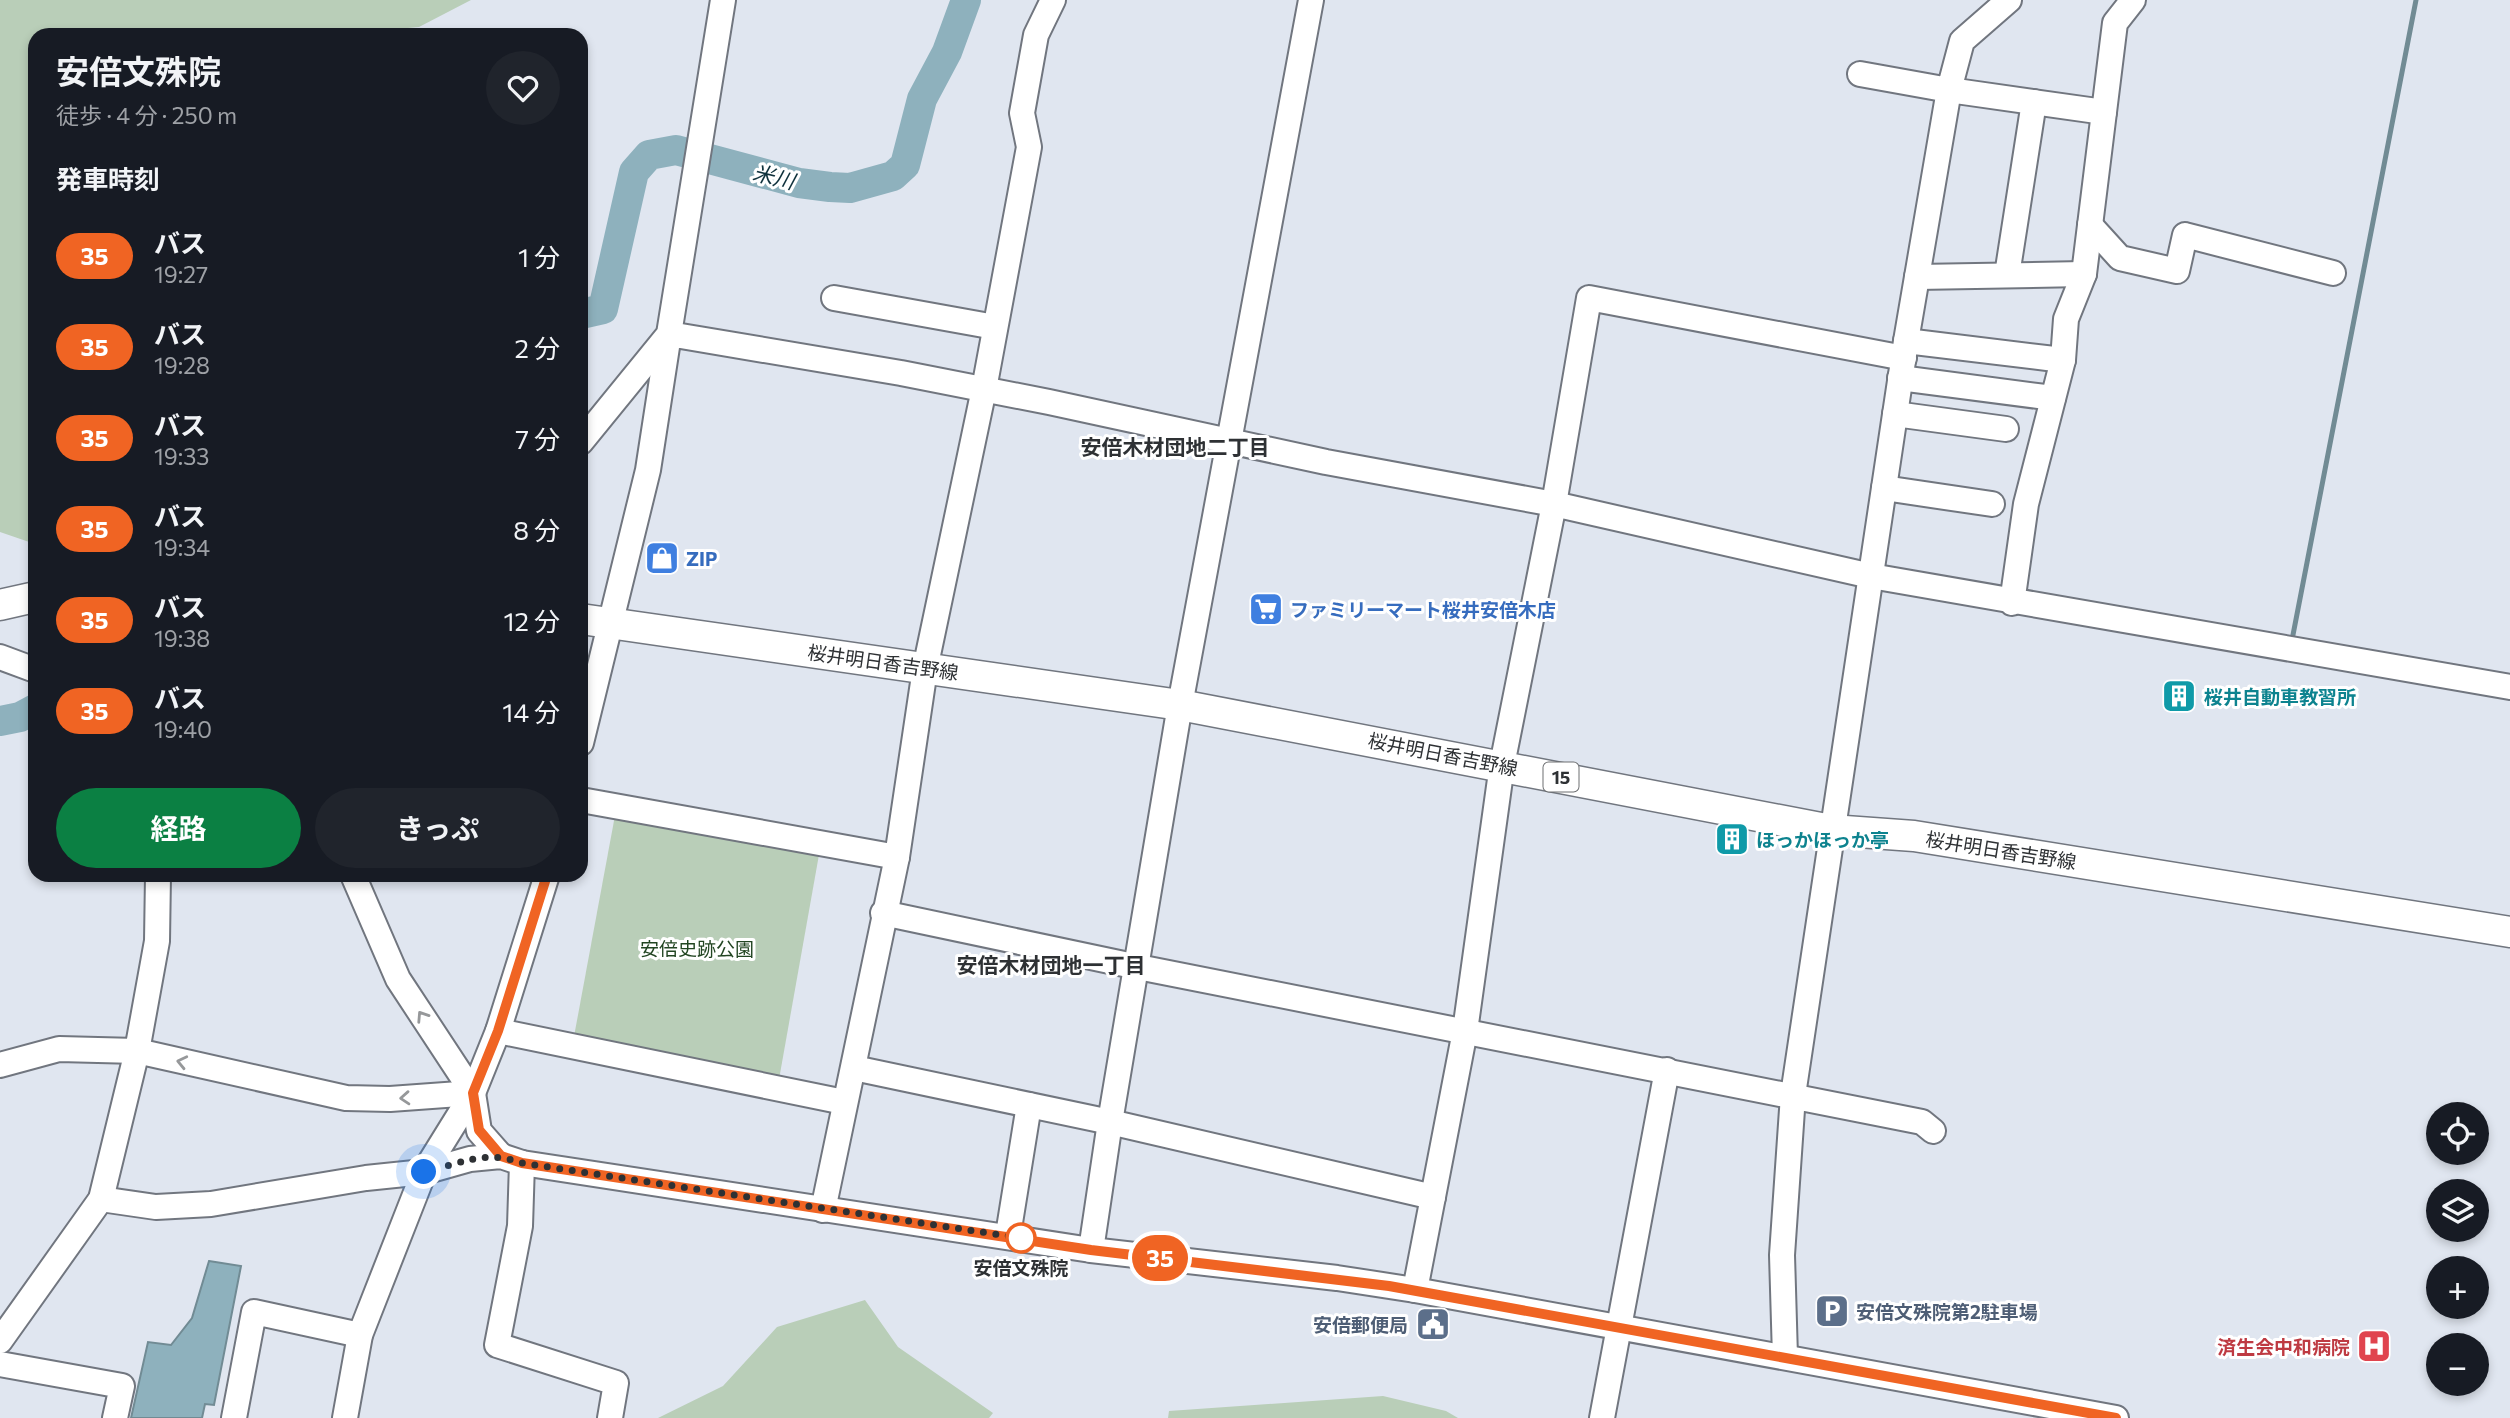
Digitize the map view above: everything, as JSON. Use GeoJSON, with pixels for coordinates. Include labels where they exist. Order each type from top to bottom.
{"type":"FeatureCollection","features":[{"type":"Feature","properties":{"kind":"main road"},"geometry":{"type":"LineString","coordinates":[[0,605],[28,599]]}},
{"type":"Feature","properties":{"kind":"main road","name":"桜井明日香吉野線"},"geometry":{"type":"LineString","coordinates":[[588,620],[1180,705],[1831,830],[1914,836],[2510,932]]}},
{"type":"Feature","properties":{"kind":"street"},"geometry":{"type":"LineString","coordinates":[[588,716],[648,470],[723,0]]}},
{"type":"Feature","properties":{"kind":"street"},"geometry":{"type":"LineString","coordinates":[[823,1210],[844,1102],[854,1068],[883,913],[897,857],[925,669],[984,389],[1029,147],[1021,113],[1036,35],[1053,0]]}},
{"type":"Feature","properties":{"kind":"street"},"geometry":{"type":"LineString","coordinates":[[1091,1250],[1180,705],[1311,0]]}},
{"type":"Feature","properties":{"kind":"street"},"geometry":{"type":"LineString","coordinates":[[1785,1357],[1782,1255],[1793,1095],[1903,359],[1949,90],[1962,41],[2009,0]]}},
{"type":"Feature","properties":{"kind":"street"},"geometry":{"type":"LineString","coordinates":[[2012,603],[2026,504],[2063,360],[2066,319],[2084,274],[2115,23],[2133,0]]}},
{"type":"Feature","properties":{"kind":"street"},"geometry":{"type":"LineString","coordinates":[[1860,74],[1949,90],[2104,112]]}},
{"type":"Feature","properties":{"kind":"street"},"geometry":{"type":"LineString","coordinates":[[2007,275],[2034,102]]}},
{"type":"Feature","properties":{"kind":"street"},"geometry":{"type":"LineString","coordinates":[[2090,225],[2120,258],[2177,271],[2185,235],[2333,274]]}},
{"type":"Feature","properties":{"kind":"street"},"geometry":{"type":"LineString","coordinates":[[1917,277],[2084,274]]}},
{"type":"Feature","properties":{"kind":"street"},"geometry":{"type":"LineString","coordinates":[[834,298],[995,327]]}},
{"type":"Feature","properties":{"kind":"street"},"geometry":{"type":"LineString","coordinates":[[1415,1290],[1465,1031],[1502,765],[1554,505],[1589,298],[1903,359],[2053,398]]}},
{"type":"Feature","properties":{"kind":"street"},"geometry":{"type":"LineString","coordinates":[[669,334],[984,389],[1229,442],[1554,505],[1871,576],[2012,603],[2510,687]]}},
{"type":"Feature","properties":{"kind":"street"},"geometry":{"type":"LineString","coordinates":[[588,433],[669,334]]}},
{"type":"Feature","properties":{"kind":"street"},"geometry":{"type":"LineString","coordinates":[[1903,359],[2063,360]]}},
{"type":"Feature","properties":{"kind":"street"},"geometry":{"type":"LineString","coordinates":[[1895,414],[2006,429]]}},
{"type":"Feature","properties":{"kind":"street"},"geometry":{"type":"LineString","coordinates":[[1884,488],[1992,504]]}},
{"type":"Feature","properties":{"kind":"street"},"geometry":{"type":"LineString","coordinates":[[0,657],[28,667]]}},
{"type":"Feature","properties":{"kind":"street"},"geometry":{"type":"LineString","coordinates":[[588,801],[897,857]]}},
{"type":"Feature","properties":{"kind":"street"},"geometry":{"type":"LineString","coordinates":[[0,1341],[100,1199],[137,1051],[157,941],[158,882]]}},
{"type":"Feature","properties":{"kind":"street"},"geometry":{"type":"LineString","coordinates":[[356,882],[398,979],[473,1093],[479,1130],[512,1159],[520,1226],[497,1345],[615,1383],[610,1418]]}},
{"type":"Feature","properties":{"kind":"street"},"geometry":{"type":"LineString","coordinates":[[345,1418],[360,1335],[424,1172],[473,1093],[498,1031],[545,882]]}},
{"type":"Feature","properties":{"kind":"street"},"geometry":{"type":"LineString","coordinates":[[883,913],[1138,967],[1793,1095],[1922,1122],[1933,1131]]}},
{"type":"Feature","properties":{"kind":"street"},"geometry":{"type":"LineString","coordinates":[[498,1031],[844,1102]]}},
{"type":"Feature","properties":{"kind":"street"},"geometry":{"type":"LineString","coordinates":[[0,1065],[59,1049],[137,1051],[346,1098],[390,1099],[473,1093]]}},
{"type":"Feature","properties":{"kind":"street"},"geometry":{"type":"LineString","coordinates":[[854,1068],[1110,1122],[1433,1197]]}},
{"type":"Feature","properties":{"kind":"street"},"geometry":{"type":"LineString","coordinates":[[1602,1418],[1617,1325],[1667,1070]]}},
{"type":"Feature","properties":{"kind":"street"},"geometry":{"type":"LineString","coordinates":[[1008,1235],[1029,1105]]}},
{"type":"Feature","properties":{"kind":"street"},"geometry":{"type":"LineString","coordinates":[[100,1199],[156,1207],[211,1204],[366,1178],[424,1172],[470,1159],[512,1159],[1091,1250],[1337,1278],[1415,1290],[1785,1357],[2050,1412],[2116,1418]]}},
{"type":"Feature","properties":{"kind":"street"},"geometry":{"type":"LineString","coordinates":[[234,1418],[254,1312],[360,1335]]}},
{"type":"Feature","properties":{"kind":"street"},"geometry":{"type":"LineString","coordinates":[[0,1364],[122,1386],[115,1418]]}},
{"type":"Feature","properties":{"kind":"green space"},"geometry":{"type":"Polygon","coordinates":[[[0,0],[471,0],[419,27],[408,28],[28,28],[28,542],[0,532],[0,0]]]}},
{"type":"Feature","properties":{"kind":"green space","name":"安倍史跡公園"},"geometry":{"type":"Polygon","coordinates":[[[616,810],[820,849],[778,1085],[573,1042],[616,810]]]}},
{"type":"Feature","properties":{"kind":"green space"},"geometry":{"type":"Polygon","coordinates":[[[865,1300],[898,1347],[993,1413],[989,1418],[658,1418],[723,1386],[777,1327],[865,1300]]]}},
{"type":"Feature","properties":{"kind":"green space"},"geometry":{"type":"Polygon","coordinates":[[[1383,1396],[1446,1411],[1458,1418],[1168,1418],[1169,1411],[1383,1396]]]}},
{"type":"Feature","properties":{"kind":"water"},"geometry":{"type":"Polygon","coordinates":[[[209,1261],[241,1266],[214,1405],[205,1404],[202,1418],[131,1418],[148,1342],[171,1345],[192,1318],[209,1261]]]}},
{"type":"Feature","properties":{"kind":"waterway","name":"米川"},"geometry":{"type":"LineString","coordinates":[[588,312],[603,309],[634,172],[649,155],[676,150],[799,183],[830,187],[850,188],[893,176],[905,165],[922,99],[947,52],[966,0]]}},
{"type":"Feature","properties":{"kind":"waterway"},"geometry":{"type":"LineString","coordinates":[[2292,640],[2416,0]]}},
{"type":"Feature","properties":{"kind":"waterway","name":"米川"},"geometry":{"type":"LineString","coordinates":[[0,721],[28,713]]}},
{"type":"Feature","properties":{"kind":"bus line","name":"35"},"geometry":{"type":"LineString","coordinates":[[545,882],[498,1031],[473,1093],[479,1130],[501,1156],[522,1163],[725,1196],[1008,1235],[1091,1250],[1389,1286],[1617,1325],[2116,1418]]}},
{"type":"Feature","properties":{"kind":"place","name":"ZIP"},"geometry":{"type":"Point","coordinates":[662,558]}},
{"type":"Feature","properties":{"kind":"place","name":"ファミリーマート桜井安倍木店"},"geometry":{"type":"Point","coordinates":[1266,609]}},
{"type":"Feature","properties":{"kind":"place","name":"桜井自動車教習所"},"geometry":{"type":"Point","coordinates":[2179,696]}},
{"type":"Feature","properties":{"kind":"place","name":"ほっかほっか亭"},"geometry":{"type":"Point","coordinates":[1732,839]}},
{"type":"Feature","properties":{"kind":"place","name":"安倍文殊院"},"geometry":{"type":"Point","coordinates":[1021,1238]}},
{"type":"Feature","properties":{"kind":"place","name":"安倍文殊院第2駐車場"},"geometry":{"type":"Point","coordinates":[1832,1311]}},
{"type":"Feature","properties":{"kind":"place","name":"安倍郵便局"},"geometry":{"type":"Point","coordinates":[1433,1324]}},
{"type":"Feature","properties":{"kind":"place","name":"済生会中和病院"},"geometry":{"type":"Point","coordinates":[2374,1346]}},
{"type":"Feature","properties":{"kind":"district","name":"安倍木材団地二丁目"},"geometry":{"type":"Point","coordinates":[1175,446]}},
{"type":"Feature","properties":{"kind":"district","name":"安倍木材団地一丁目"},"geometry":{"type":"Point","coordinates":[1051,964]}},
{"type":"Feature","properties":{"kind":"route"},"geometry":{"type":"LineString","coordinates":[[424,1172],[470,1159],[501,1156],[522,1163],[725,1196],[1021,1238]]}}]}
